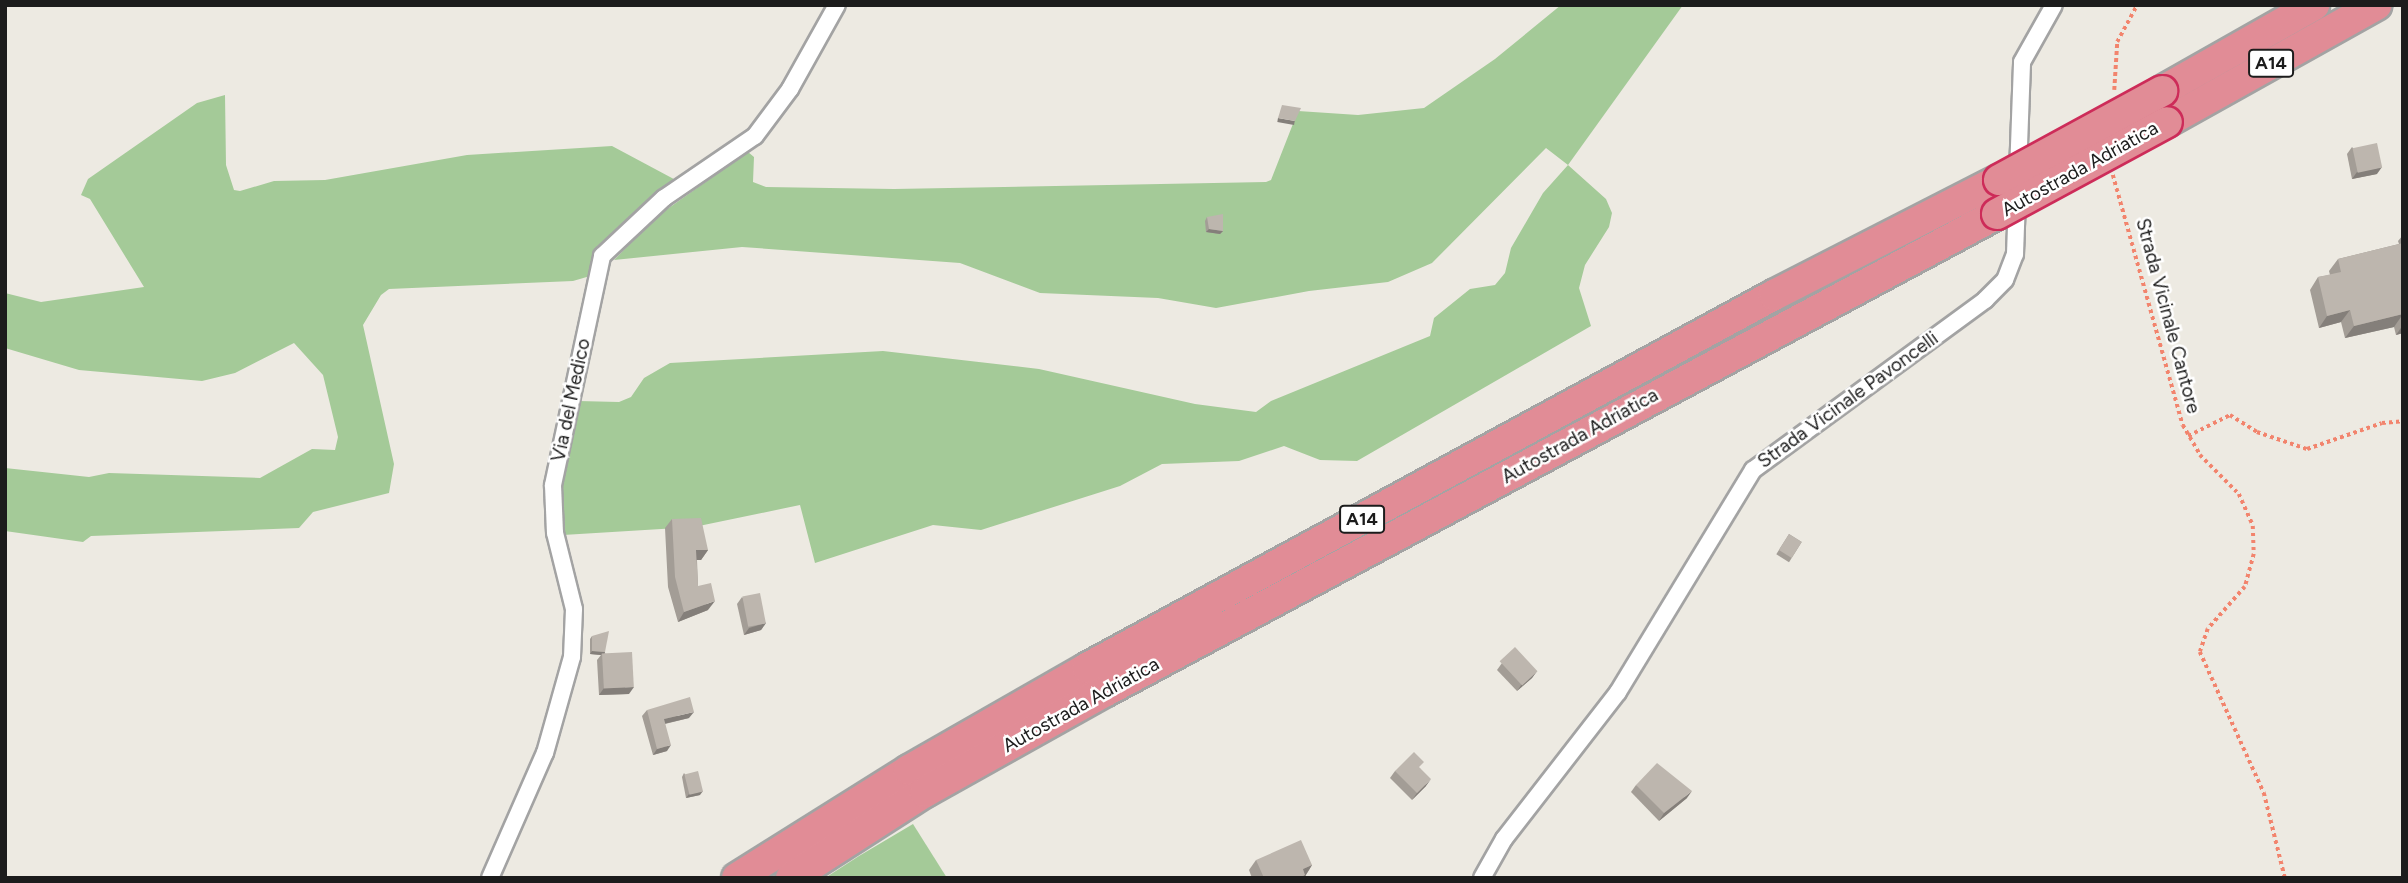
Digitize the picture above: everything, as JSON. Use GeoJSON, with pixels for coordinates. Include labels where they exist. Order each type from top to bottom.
{"type":"FeatureCollection","features":[{"type":"Feature","properties":{"kind":"highway","name":"Autostrada Adriatica"},"geometry":{"type":"LineString","coordinates":[[737,878],[909,770],[1099,662],[1774,295],[1998,180],[2314,5]]}},
{"type":"Feature","properties":{"kind":"highway","name":"Autostrada Adriatica"},"geometry":{"type":"LineString","coordinates":[[792,878],[925,792],[1106,691],[1997,214],[2376,5]]}},
{"type":"Feature","properties":{"kind":"street","name":"Via del Medico"},"geometry":{"type":"LineString","coordinates":[[489,878],[545,753],[572,657],[574,609],[555,533],[553,485],[602,256],[664,198],[755,136],[790,89],[837,5]]}},
{"type":"Feature","properties":{"kind":"street","name":"Strada Vicinale Pavoncelli"},"geometry":{"type":"LineString","coordinates":[[1482,878],[1504,839],[1618,692],[1753,470],[1985,300],[2005,280],[2017,238],[2020,75],[2029,47],[2054,5]]}},
{"type":"Feature","properties":{"kind":"path"},"geometry":{"type":"LineString","coordinates":[[2114,99],[2117,42],[2137,5]]}},
{"type":"Feature","properties":{"kind":"path","name":"Strada Vicinale Cantore"},"geometry":{"type":"LineString","coordinates":[[2113,162],[2168,382],[2188,436],[2200,455],[2239,494],[2253,526],[2253,564],[2245,587],[2208,629],[2200,652],[2264,793],[2285,878]]}},
{"type":"Feature","properties":{"kind":"path"},"geometry":{"type":"LineString","coordinates":[[2188,436],[2230,415],[2257,432],[2307,449],[2382,423],[2403,421]]}},
{"type":"Feature","properties":{"kind":"green space"},"geometry":{"type":"Polygon","coordinates":[[[1561,5],[1683,5],[1568,165],[1546,148],[1432,263],[1388,282],[1309,291],[1216,308],[1158,298],[1040,293],[960,263],[742,247],[614,260],[656,217],[748,152],[754,157],[753,182],[766,187],[894,189],[1266,182],[1271,180],[1298,111],[1358,115],[1424,108],[1495,59],[1561,5]]]}},
{"type":"Feature","properties":{"kind":"green space"},"geometry":{"type":"Polygon","coordinates":[[[225,95],[226,165],[234,190],[240,191],[274,181],[325,180],[467,155],[612,146],[685,185],[651,209],[597,274],[573,281],[389,289],[381,295],[363,325],[394,464],[389,493],[313,512],[299,528],[91,536],[83,542],[5,531],[5,468],[89,477],[109,473],[260,478],[312,449],[335,450],[338,437],[323,375],[294,343],[235,373],[202,381],[79,370],[5,348],[5,293],[41,302],[144,287],[90,199],[81,195],[88,179],[197,103],[225,95]]]}},
{"type":"Feature","properties":{"kind":"green space"},"geometry":{"type":"Polygon","coordinates":[[[1568,165],[1606,199],[1612,213],[1609,227],[1585,265],[1579,288],[1591,326],[1357,461],[1320,460],[1284,446],[1239,461],[1162,464],[1120,486],[981,530],[933,525],[815,563],[800,505],[694,527],[563,535],[562,460],[578,401],[619,402],[631,397],[644,378],[670,363],[883,351],[1039,369],[1195,404],[1256,412],[1271,401],[1430,336],[1434,318],[1470,289],[1495,285],[1505,273],[1511,248],[1543,193],[1568,165]]]}},
{"type":"Feature","properties":{"kind":"green space"},"geometry":{"type":"Polygon","coordinates":[[[913,824],[947,878],[825,878],[859,856],[913,824]]]}},
{"type":"Feature","properties":{"kind":"building"},"geometry":{"type":"Polygon","coordinates":[[[1282,105],[1301,108],[1295,121],[1278,118],[1282,105]]]}},
{"type":"Feature","properties":{"kind":"building"},"geometry":{"type":"Polygon","coordinates":[[[2377,143],[2382,167],[2358,173],[2353,148],[2377,143]]]}},
{"type":"Feature","properties":{"kind":"building"},"geometry":{"type":"Polygon","coordinates":[[[1223,214],[1223,231],[1209,229],[1207,217],[1223,214]]]}},
{"type":"Feature","properties":{"kind":"building"},"geometry":{"type":"Polygon","coordinates":[[[2403,243],[2403,314],[2354,326],[2350,310],[2327,316],[2318,277],[2341,272],[2338,259],[2403,243]]]}},
{"type":"Feature","properties":{"kind":"building"},"geometry":{"type":"Polygon","coordinates":[[[701,518],[708,550],[696,550],[698,586],[711,583],[715,601],[684,612],[675,577],[672,519],[701,518]]]}},
{"type":"Feature","properties":{"kind":"building"},"geometry":{"type":"Polygon","coordinates":[[[1789,534],[1802,542],[1792,558],[1779,550],[1789,534]]]}},
{"type":"Feature","properties":{"kind":"building"},"geometry":{"type":"Polygon","coordinates":[[[760,593],[766,623],[748,627],[742,596],[760,593]]]}},
{"type":"Feature","properties":{"kind":"building"},"geometry":{"type":"Polygon","coordinates":[[[609,631],[605,652],[592,651],[592,636],[609,631]]]}},
{"type":"Feature","properties":{"kind":"building"},"geometry":{"type":"Polygon","coordinates":[[[1515,647],[1538,671],[1522,685],[1500,661],[1515,647]]]}},
{"type":"Feature","properties":{"kind":"building"},"geometry":{"type":"Polygon","coordinates":[[[632,652],[634,687],[604,689],[602,654],[632,652]]]}},
{"type":"Feature","properties":{"kind":"building"},"geometry":{"type":"Polygon","coordinates":[[[690,697],[694,712],[664,719],[671,745],[657,749],[647,710],[690,697]]]}},
{"type":"Feature","properties":{"kind":"building"},"geometry":{"type":"Polygon","coordinates":[[[1414,752],[1424,762],[1419,767],[1431,779],[1417,793],[1395,771],[1414,752]]]}},
{"type":"Feature","properties":{"kind":"building"},"geometry":{"type":"Polygon","coordinates":[[[1657,763],[1692,791],[1664,813],[1636,785],[1657,763]]]}},
{"type":"Feature","properties":{"kind":"building"},"geometry":{"type":"Polygon","coordinates":[[[698,771],[703,791],[689,795],[684,774],[698,771]]]}},
{"type":"Feature","properties":{"kind":"building"},"geometry":{"type":"Polygon","coordinates":[[[1301,840],[1312,865],[1303,869],[1305,875],[1300,878],[1264,878],[1256,860],[1301,840]]]}}]}
